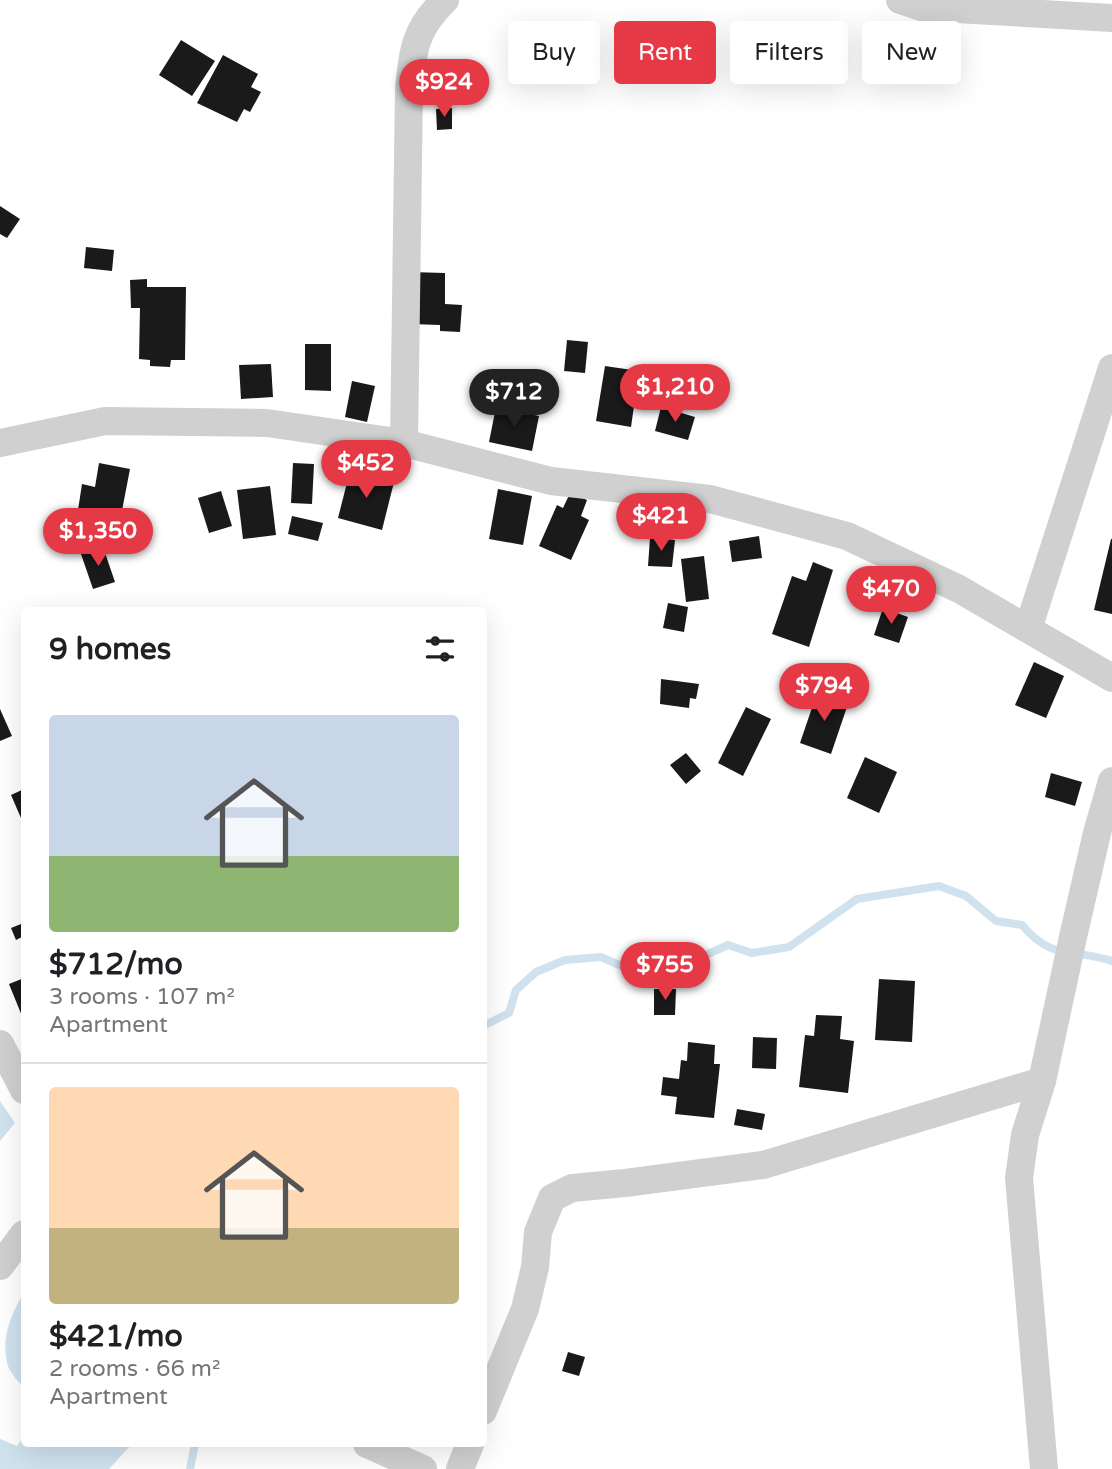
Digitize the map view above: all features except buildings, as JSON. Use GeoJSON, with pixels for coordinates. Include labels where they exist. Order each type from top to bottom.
{"type":"FeatureCollection","features":[{"type":"Feature","properties":{"kind":"street"},"geometry":{"type":"LineString","coordinates":[[404,443],[409,89],[413,48],[429,16],[445,0]]}},
{"type":"Feature","properties":{"kind":"street"},"geometry":{"type":"LineString","coordinates":[[901,0],[921,6],[1112,18]]}},
{"type":"Feature","properties":{"kind":"street"},"geometry":{"type":"LineString","coordinates":[[1028,629],[1112,368]]}},
{"type":"Feature","properties":{"kind":"street"},"geometry":{"type":"LineString","coordinates":[[0,443],[105,421],[267,423],[404,443],[551,481],[709,499],[847,536],[959,589],[1112,678]]}},
{"type":"Feature","properties":{"kind":"street"},"geometry":{"type":"LineString","coordinates":[[1044,1469],[1019,1178],[1025,1135],[1042,1081],[1064,974],[1112,781]]}},
{"type":"Feature","properties":{"kind":"street"},"geometry":{"type":"LineString","coordinates":[[0,1044],[21,1084]]}},
{"type":"Feature","properties":{"kind":"street"},"geometry":{"type":"LineString","coordinates":[[487,1401],[525,1309],[535,1267],[538,1232],[552,1198],[572,1188],[763,1165],[1042,1081]]}},
{"type":"Feature","properties":{"kind":"street"},"geometry":{"type":"LineString","coordinates":[[0,1266],[21,1238]]}},
{"type":"Feature","properties":{"kind":"street"},"geometry":{"type":"LineString","coordinates":[[374,1447],[423,1469]]}},
{"type":"Feature","properties":{"kind":"street"},"geometry":{"type":"LineString","coordinates":[[460,1469],[469,1447]]}},
{"type":"Feature","properties":{"kind":"water"},"geometry":{"type":"Polygon","coordinates":[[[0,1101],[15,1123],[0,1141],[0,1101]]]}},
{"type":"Feature","properties":{"kind":"water"},"geometry":{"type":"Polygon","coordinates":[[[21,1298],[21,1384],[9,1369],[5,1349],[14,1311],[21,1298]]]}},
{"type":"Feature","properties":{"kind":"water"},"geometry":{"type":"Polygon","coordinates":[[[0,1439],[17,1446],[21,1440],[21,1447],[129,1447],[109,1469],[0,1469],[0,1439]]]}},
{"type":"Feature","properties":{"kind":"waterway"},"geometry":{"type":"LineString","coordinates":[[487,1024],[509,1013],[516,990],[536,972],[565,960],[601,957],[635,972],[659,977],[684,969],[728,945],[752,953],[789,947],[857,899],[939,886],[966,896],[996,921],[1022,925],[1033,937],[1054,949],[1112,961]]}},
{"type":"Feature","properties":{"kind":"waterway"},"geometry":{"type":"LineString","coordinates":[[190,1469],[194,1447]]}}]}
